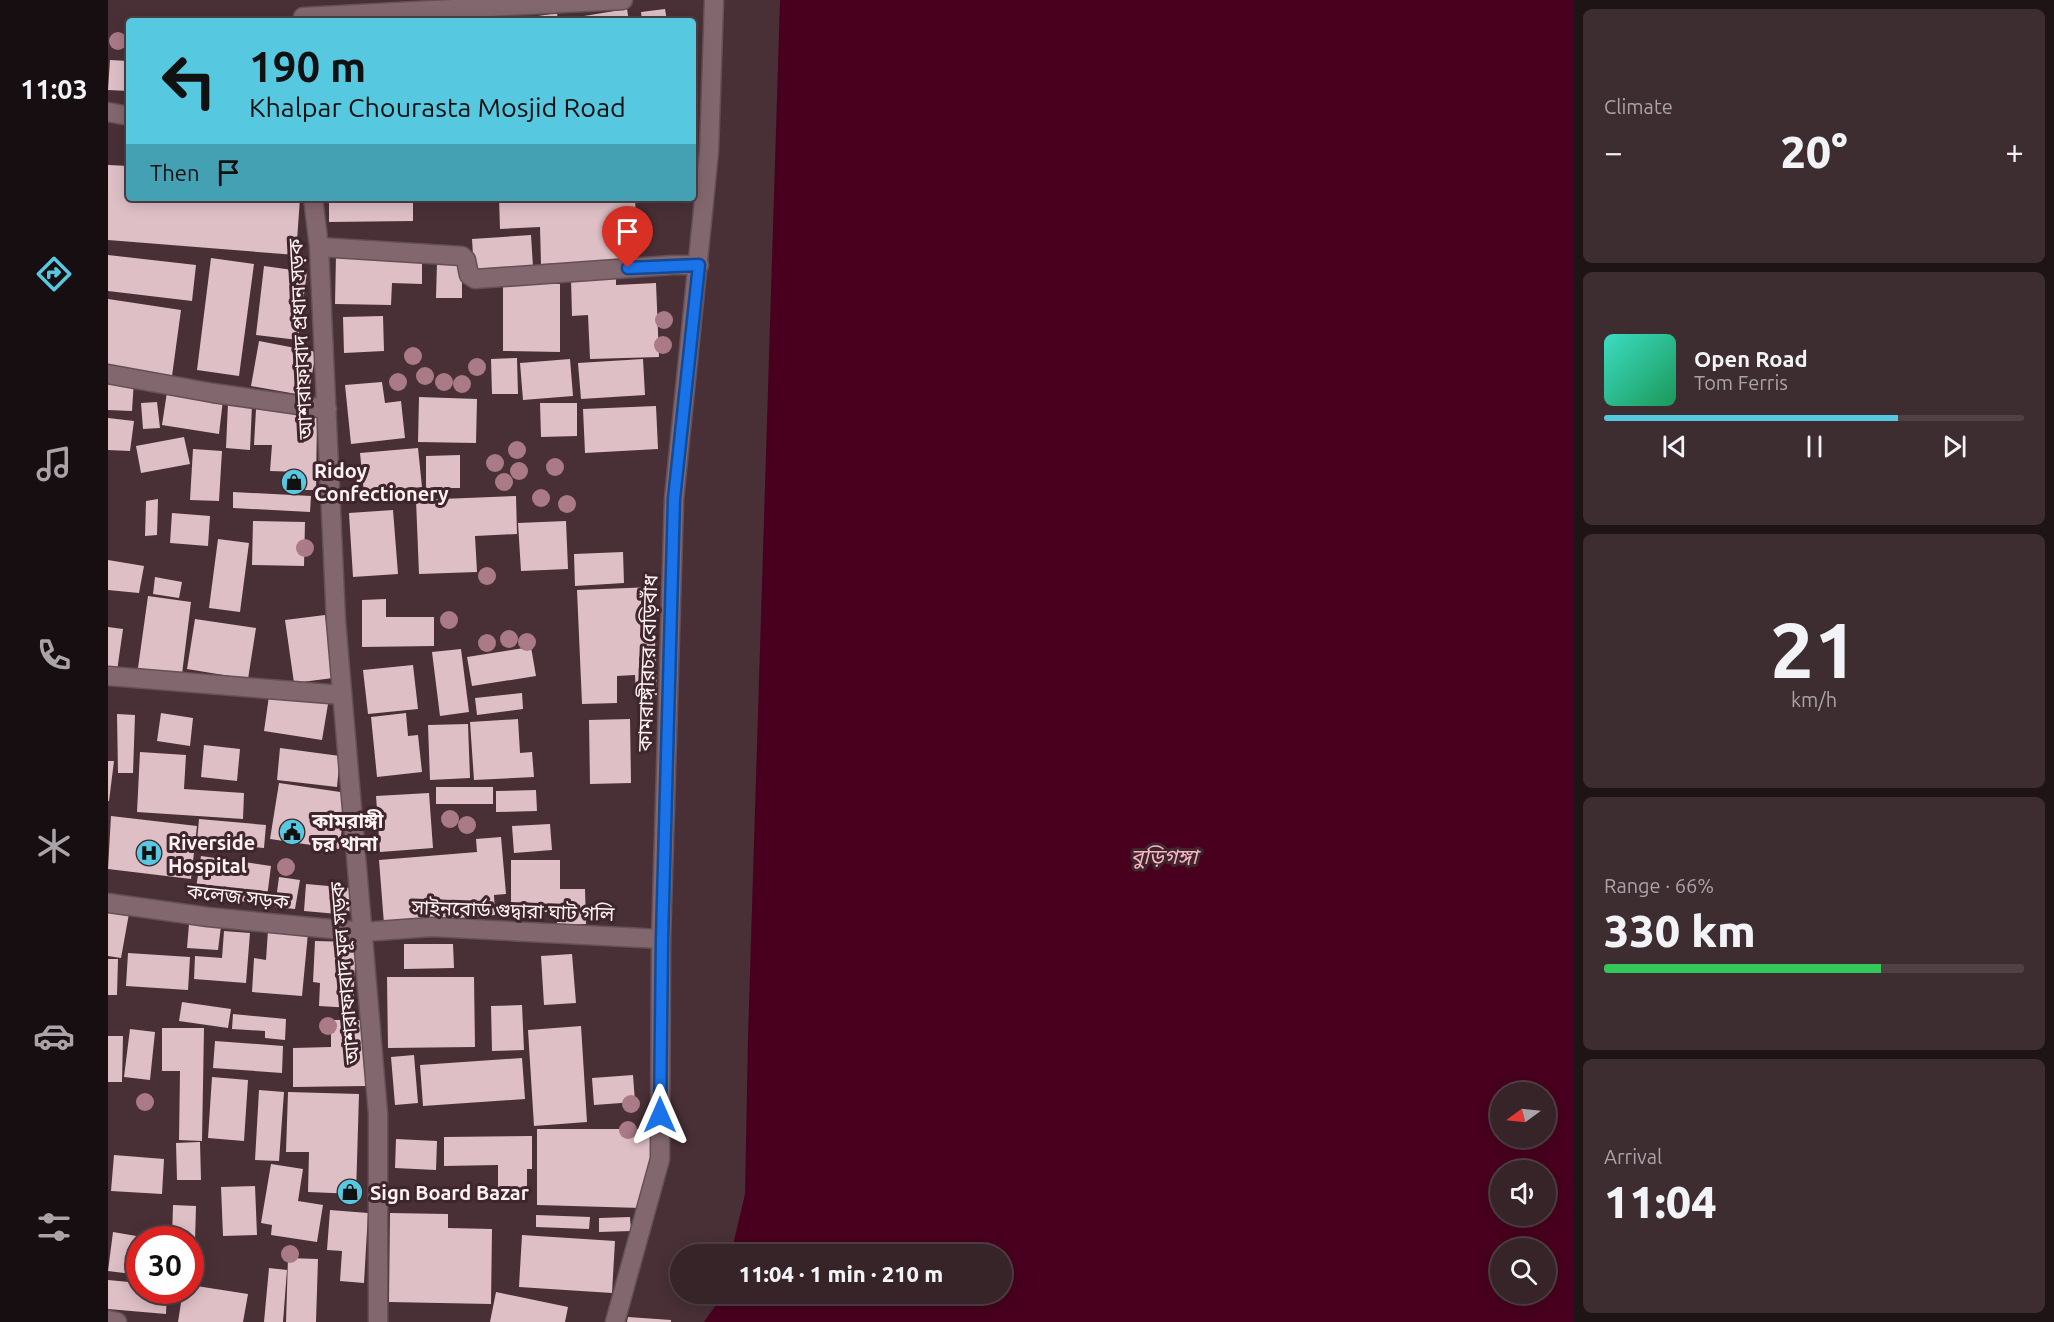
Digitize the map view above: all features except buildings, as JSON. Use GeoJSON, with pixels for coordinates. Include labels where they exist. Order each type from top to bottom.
{"type":"FeatureCollection","features":[{"type":"Feature","properties":{"kind":"street"},"geometry":{"type":"LineString","coordinates":[[302,13],[623,0]]}},
{"type":"Feature","properties":{"kind":"street","name":"কামরাঙ্গীরচর বেড়িবাঁধ"},"geometry":{"type":"LineString","coordinates":[[615,1322],[660,1159],[662,939],[674,499],[699,265],[701,151],[714,0]]}},
{"type":"Feature","properties":{"kind":"street"},"geometry":{"type":"LineString","coordinates":[[108,112],[126,116]]}},
{"type":"Feature","properties":{"kind":"street","name":"আশরাফাবাদ প্রধান সড়ক"},"geometry":{"type":"LineString","coordinates":[[313,201],[319,247],[336,621]]}},
{"type":"Feature","properties":{"kind":"street"},"geometry":{"type":"LineString","coordinates":[[319,247],[462,256],[466,260],[470,275],[476,279],[699,265]]}},
{"type":"Feature","properties":{"kind":"street"},"geometry":{"type":"LineString","coordinates":[[108,374],[213,393],[327,409]]}},
{"type":"Feature","properties":{"kind":"street","name":"আশরাফাবাদ মূল সড়ক"},"geometry":{"type":"LineString","coordinates":[[336,621],[378,1114],[378,1322]]}},
{"type":"Feature","properties":{"kind":"street"},"geometry":{"type":"LineString","coordinates":[[108,676],[342,694]]}},
{"type":"Feature","properties":{"kind":"street","name":"কলেজ সড়ক"},"geometry":{"type":"LineString","coordinates":[[108,903],[363,932]]}},
{"type":"Feature","properties":{"kind":"street","name":"সাইনবোর্ড গুদ্বারা ঘাট গলি"},"geometry":{"type":"LineString","coordinates":[[363,932],[432,927],[662,939]]}},
{"type":"Feature","properties":{"kind":"street"},"geometry":{"type":"LineString","coordinates":[[108,1320],[117,1322]]}},
{"type":"Feature","properties":{"kind":"water","name":"বুড়িগঙ্গা"},"geometry":{"type":"Polygon","coordinates":[[[780,0],[1574,0],[1574,1322],[704,1322],[717,1304],[1012,1304],[1012,1244],[733,1244],[745,1194],[780,0]]]}},
{"type":"Feature","properties":{"kind":"place","name":"Ridoy Confectionery"},"geometry":{"type":"Point","coordinates":[294,482]}},
{"type":"Feature","properties":{"kind":"place","name":"কামরাঙ্গী চর থানা"},"geometry":{"type":"Point","coordinates":[292,832]}},
{"type":"Feature","properties":{"kind":"place","name":"Riverside Hospital"},"geometry":{"type":"Point","coordinates":[149,853]}},
{"type":"Feature","properties":{"kind":"place","name":"Sign Board Bazar"},"geometry":{"type":"Point","coordinates":[350,1192]}},
{"type":"Feature","properties":{"kind":"route"},"geometry":{"type":"LineString","coordinates":[[628,268],[699,265],[674,499],[662,939],[660,1115]]}}]}
